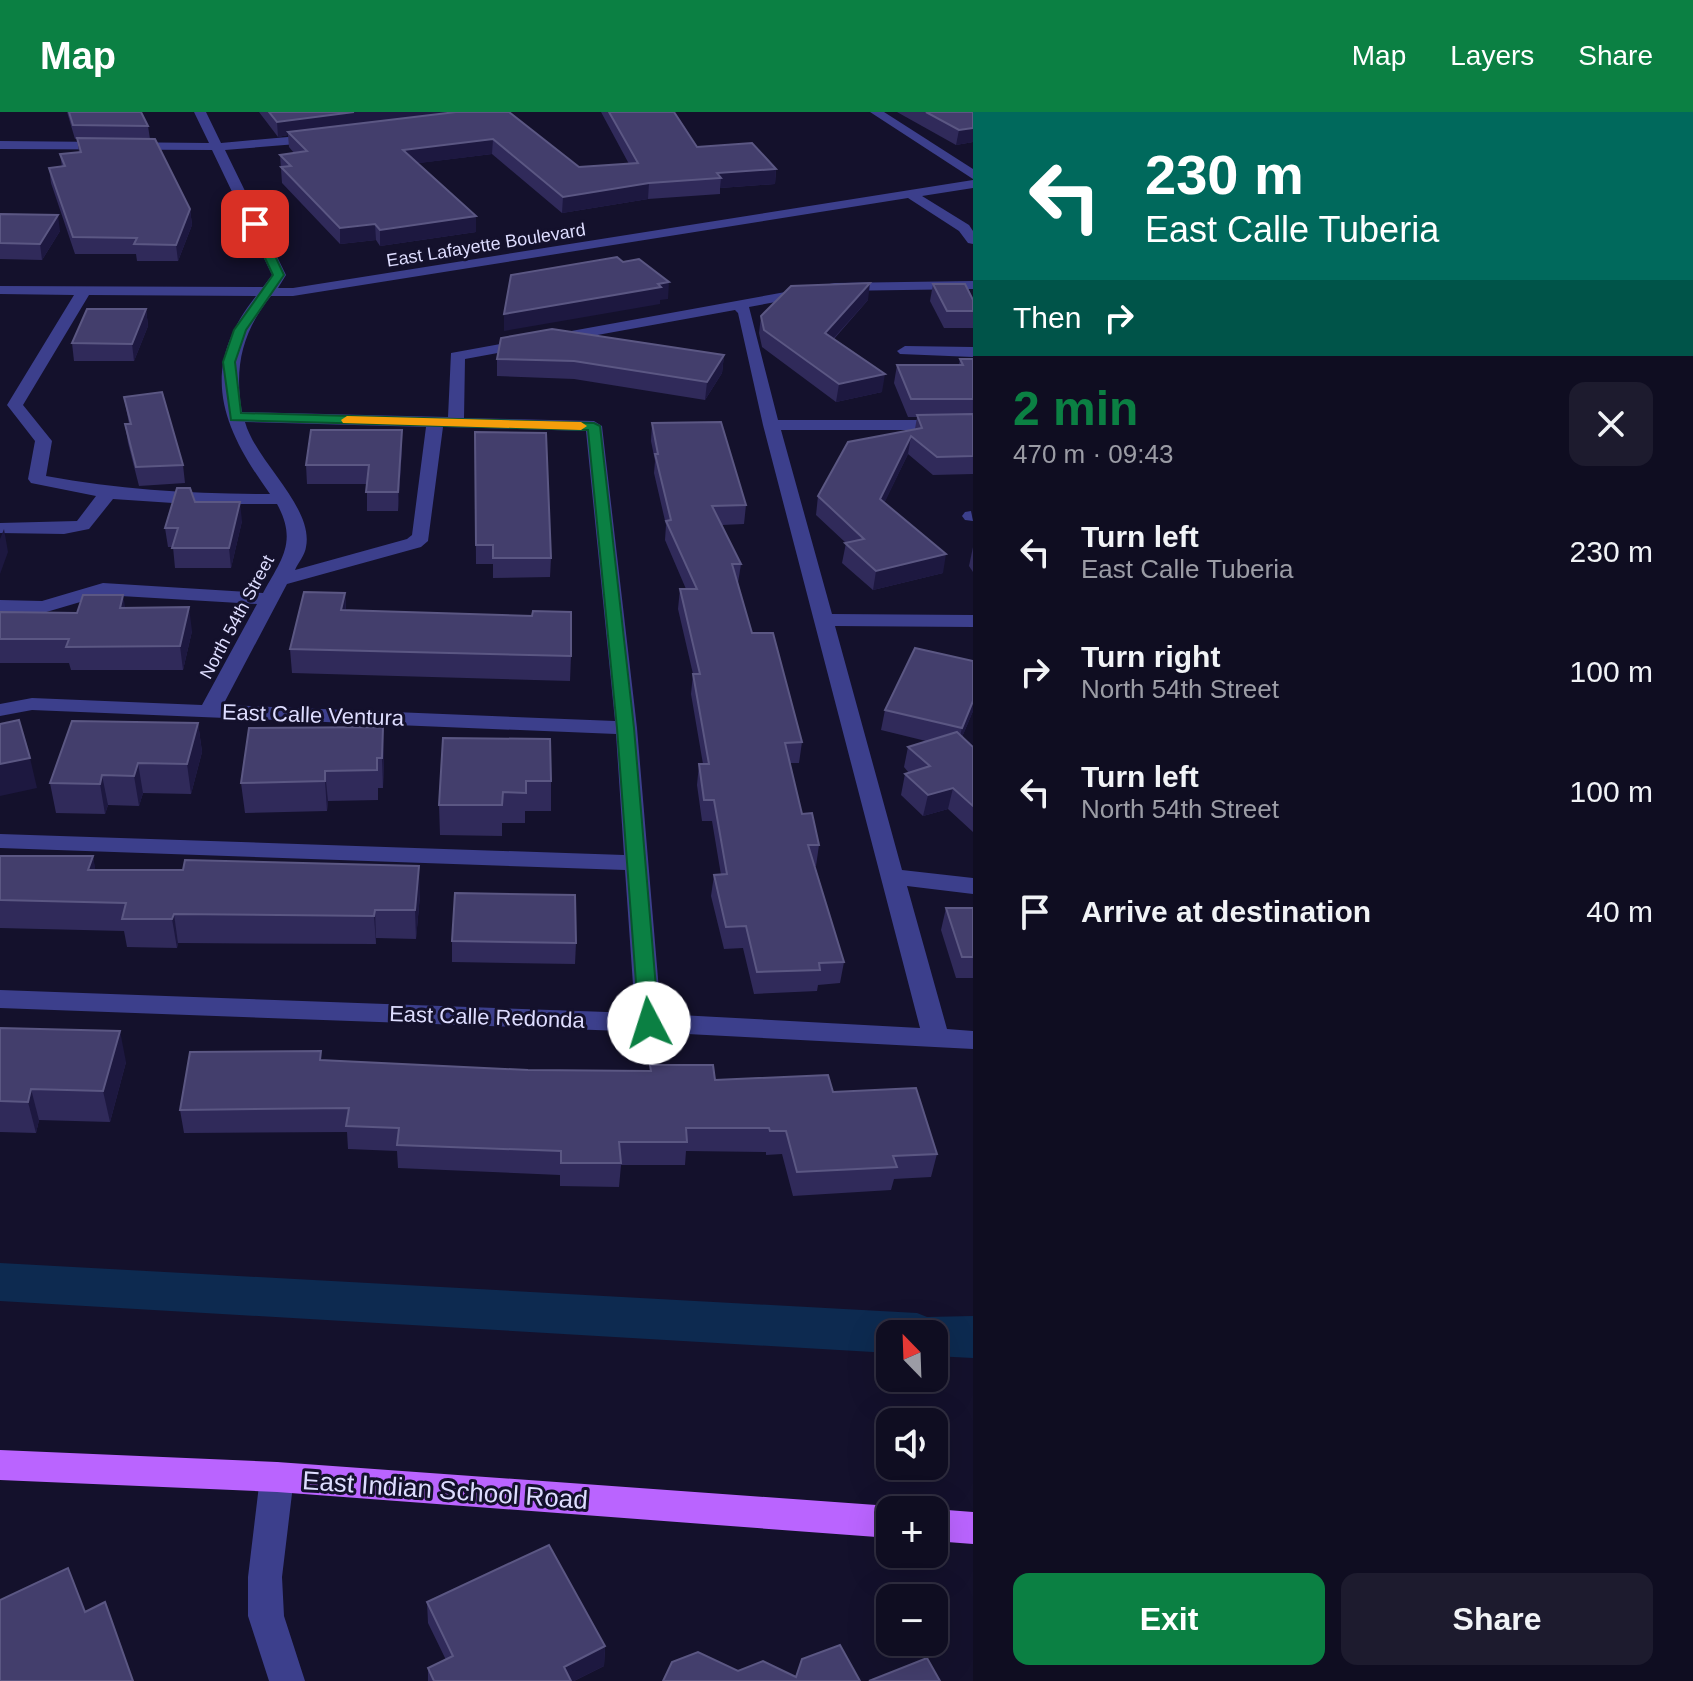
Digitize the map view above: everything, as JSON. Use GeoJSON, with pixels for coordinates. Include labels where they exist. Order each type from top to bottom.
{"type":"FeatureCollection","features":[{"type":"Feature","properties":{"kind":"main road","name":"East Indian School Road"},"geometry":{"type":"LineString","coordinates":[[0,1465],[277,1477],[876,1521]]}},
{"type":"Feature","properties":{"kind":"main road"},"geometry":{"type":"LineString","coordinates":[[948,1526],[973,1528]]}},
{"type":"Feature","properties":{"kind":"street"},"geometry":{"type":"LineString","coordinates":[[200,112],[279,275],[268,293]]}},
{"type":"Feature","properties":{"kind":"street"},"geometry":{"type":"LineString","coordinates":[[876,112],[973,175]]}},
{"type":"Feature","properties":{"kind":"street"},"geometry":{"type":"LineString","coordinates":[[0,145],[219,149],[331,137]]}},
{"type":"Feature","properties":{"kind":"street","name":"East Lafayette Boulevard"},"geometry":{"type":"LineString","coordinates":[[0,290],[268,293],[354,284],[973,184]]}},
{"type":"Feature","properties":{"kind":"street"},"geometry":{"type":"LineString","coordinates":[[910,194],[964,228],[973,240]]}},
{"type":"Feature","properties":{"kind":"street"},"geometry":{"type":"LineString","coordinates":[[456,423],[457,356],[835,287],[973,285]]}},
{"type":"Feature","properties":{"kind":"street"},"geometry":{"type":"LineString","coordinates":[[84,291],[15,405],[44,441],[37,479],[108,493],[188,499],[283,499]]}},
{"type":"Feature","properties":{"kind":"street","name":"North 54th Street"},"geometry":{"type":"LineString","coordinates":[[209,711],[297,548],[298,526],[283,499],[249,454],[235,417],[229,362],[240,330],[268,293]]}},
{"type":"Feature","properties":{"kind":"street"},"geometry":{"type":"LineString","coordinates":[[737,304],[745,311],[771,425],[936,1038]]}},
{"type":"Feature","properties":{"kind":"street"},"geometry":{"type":"LineString","coordinates":[[905,351],[973,352]]}},
{"type":"Feature","properties":{"kind":"street"},"geometry":{"type":"LineString","coordinates":[[235,417],[594,426],[626,728],[649,1023]]}},
{"type":"Feature","properties":{"kind":"street"},"geometry":{"type":"LineString","coordinates":[[280,580],[414,543],[421,537],[435,422]]}},
{"type":"Feature","properties":{"kind":"street"},"geometry":{"type":"LineString","coordinates":[[771,425],[973,425]]}},
{"type":"Feature","properties":{"kind":"street"},"geometry":{"type":"LineString","coordinates":[[0,528],[64,529],[83,525],[108,493]]}},
{"type":"Feature","properties":{"kind":"street"},"geometry":{"type":"LineString","coordinates":[[0,606],[43,607],[103,589],[270,599]]}},
{"type":"Feature","properties":{"kind":"street"},"geometry":{"type":"LineString","coordinates":[[824,620],[973,621]]}},
{"type":"Feature","properties":{"kind":"street","name":"East Calle Ventura"},"geometry":{"type":"LineString","coordinates":[[0,710],[32,704],[626,728]]}},
{"type":"Feature","properties":{"kind":"street"},"geometry":{"type":"LineString","coordinates":[[0,841],[636,863]]}},
{"type":"Feature","properties":{"kind":"street"},"geometry":{"type":"LineString","coordinates":[[892,876],[973,886]]}},
{"type":"Feature","properties":{"kind":"street","name":"East Calle Redonda"},"geometry":{"type":"LineString","coordinates":[[0,999],[649,1023],[973,1040]]}},
{"type":"Feature","properties":{"kind":"street"},"geometry":{"type":"LineString","coordinates":[[277,1477],[265,1577],[266,1616],[287,1681]]}},
{"type":"Feature","properties":{"kind":"building"},"geometry":{"type":"Polygon","coordinates":[[[69,112],[141,112],[148,126],[73,125],[69,112]]]}},
{"type":"Feature","properties":{"kind":"building"},"geometry":{"type":"Polygon","coordinates":[[[269,112],[354,112],[277,122],[269,112]]]}},
{"type":"Feature","properties":{"kind":"building"},"geometry":{"type":"Polygon","coordinates":[[[456,112],[509,112],[579,167],[638,163],[609,112],[674,112],[697,147],[752,143],[776,169],[717,173],[721,178],[649,183],[563,197],[493,139],[403,150],[476,216],[380,230],[375,224],[340,228],[281,167],[291,166],[280,155],[307,151],[288,132],[456,112]]]}},
{"type":"Feature","properties":{"kind":"building"},"geometry":{"type":"Polygon","coordinates":[[[926,112],[973,112],[973,128],[959,130],[926,112]]]}},
{"type":"Feature","properties":{"kind":"building"},"geometry":{"type":"Polygon","coordinates":[[[77,138],[155,139],[190,209],[176,245],[134,244],[137,238],[73,237],[49,168],[65,166],[60,154],[81,152],[77,138]]]}},
{"type":"Feature","properties":{"kind":"building"},"geometry":{"type":"Polygon","coordinates":[[[0,214],[58,215],[40,244],[0,243],[0,214]]]}},
{"type":"Feature","properties":{"kind":"building"},"geometry":{"type":"Polygon","coordinates":[[[617,257],[623,262],[639,259],[669,282],[658,284],[661,287],[504,314],[511,275],[617,257]]]}},
{"type":"Feature","properties":{"kind":"building"},"geometry":{"type":"Polygon","coordinates":[[[870,283],[825,333],[885,374],[839,384],[764,330],[761,316],[791,286],[870,283]]]}},
{"type":"Feature","properties":{"kind":"building"},"geometry":{"type":"Polygon","coordinates":[[[933,284],[965,284],[973,300],[973,311],[947,311],[933,284]]]}},
{"type":"Feature","properties":{"kind":"building"},"geometry":{"type":"Polygon","coordinates":[[[87,309],[146,309],[132,344],[72,343],[87,309]]]}},
{"type":"Feature","properties":{"kind":"building"},"geometry":{"type":"Polygon","coordinates":[[[552,329],[724,355],[707,382],[574,361],[497,359],[501,338],[552,329]]]}},
{"type":"Feature","properties":{"kind":"building"},"geometry":{"type":"Polygon","coordinates":[[[960,359],[973,359],[973,399],[911,399],[897,365],[963,365],[960,359]]]}},
{"type":"Feature","properties":{"kind":"building"},"geometry":{"type":"Polygon","coordinates":[[[162,392],[183,465],[136,467],[125,424],[131,424],[124,397],[162,392]]]}},
{"type":"Feature","properties":{"kind":"building"},"geometry":{"type":"Polygon","coordinates":[[[973,414],[973,456],[937,457],[911,436],[880,499],[946,554],[876,571],[845,543],[864,539],[818,496],[848,442],[922,428],[917,415],[973,414]]]}},
{"type":"Feature","properties":{"kind":"building"},"geometry":{"type":"Polygon","coordinates":[[[721,422],[746,505],[712,506],[741,564],[732,564],[752,633],[773,633],[802,742],[785,743],[802,814],[812,813],[819,845],[808,845],[844,962],[819,963],[820,970],[757,972],[746,926],[726,927],[714,875],[727,874],[714,800],[704,800],[699,764],[709,764],[693,674],[700,674],[680,589],[697,589],[666,521],[671,520],[655,454],[658,454],[652,423],[721,422]]]}},
{"type":"Feature","properties":{"kind":"building"},"geometry":{"type":"Polygon","coordinates":[[[311,430],[402,430],[398,492],[366,492],[369,465],[306,465],[311,430]]]}},
{"type":"Feature","properties":{"kind":"building"},"geometry":{"type":"Polygon","coordinates":[[[475,432],[546,433],[551,558],[493,558],[493,545],[476,545],[475,432]]]}},
{"type":"Feature","properties":{"kind":"building"},"geometry":{"type":"Polygon","coordinates":[[[177,488],[190,488],[195,502],[240,502],[229,548],[172,548],[178,528],[165,528],[177,488]]]}},
{"type":"Feature","properties":{"kind":"building"},"geometry":{"type":"Polygon","coordinates":[[[304,592],[345,593],[341,610],[532,616],[533,611],[571,612],[571,656],[290,649],[304,592]]]}},
{"type":"Feature","properties":{"kind":"building"},"geometry":{"type":"Polygon","coordinates":[[[83,595],[123,595],[120,608],[189,607],[180,646],[66,647],[69,639],[0,639],[0,612],[77,613],[83,595]]]}},
{"type":"Feature","properties":{"kind":"building"},"geometry":{"type":"Polygon","coordinates":[[[915,648],[973,661],[973,701],[962,728],[885,710],[915,648]]]}},
{"type":"Feature","properties":{"kind":"building"},"geometry":{"type":"Polygon","coordinates":[[[19,720],[30,758],[0,764],[0,724],[19,720]]]}},
{"type":"Feature","properties":{"kind":"building"},"geometry":{"type":"Polygon","coordinates":[[[72,721],[198,723],[187,764],[138,763],[134,776],[102,775],[100,784],[50,783],[72,721]]]}},
{"type":"Feature","properties":{"kind":"building"},"geometry":{"type":"Polygon","coordinates":[[[383,727],[382,758],[377,758],[377,770],[325,771],[325,781],[241,783],[249,728],[383,727]]]}},
{"type":"Feature","properties":{"kind":"building"},"geometry":{"type":"Polygon","coordinates":[[[957,732],[973,747],[973,806],[953,788],[928,795],[905,774],[930,766],[908,747],[957,732]]]}},
{"type":"Feature","properties":{"kind":"building"},"geometry":{"type":"Polygon","coordinates":[[[443,738],[550,739],[551,781],[526,781],[526,793],[503,792],[502,805],[439,805],[443,738]]]}},
{"type":"Feature","properties":{"kind":"building"},"geometry":{"type":"Polygon","coordinates":[[[0,856],[93,856],[88,870],[183,870],[185,860],[419,866],[415,910],[375,910],[374,916],[174,914],[172,919],[122,919],[126,903],[0,900],[0,856]]]}},
{"type":"Feature","properties":{"kind":"building"},"geometry":{"type":"Polygon","coordinates":[[[455,893],[575,895],[576,943],[452,941],[455,893]]]}},
{"type":"Feature","properties":{"kind":"building"},"geometry":{"type":"Polygon","coordinates":[[[946,908],[973,908],[973,957],[962,957],[946,908]]]}},
{"type":"Feature","properties":{"kind":"building"},"geometry":{"type":"Polygon","coordinates":[[[0,1028],[120,1031],[103,1091],[31,1089],[28,1102],[0,1101],[0,1028]]]}},
{"type":"Feature","properties":{"kind":"building"},"geometry":{"type":"Polygon","coordinates":[[[321,1051],[320,1060],[528,1070],[651,1071],[650,1065],[713,1065],[715,1080],[828,1075],[833,1092],[916,1088],[937,1154],[893,1156],[897,1167],[797,1172],[786,1131],[770,1131],[769,1128],[686,1128],[687,1142],[619,1142],[621,1163],[561,1163],[561,1151],[397,1145],[399,1128],[346,1126],[349,1108],[180,1110],[190,1052],[321,1051]]]}},
{"type":"Feature","properties":{"kind":"building"},"geometry":{"type":"Polygon","coordinates":[[[549,1545],[605,1646],[564,1667],[571,1681],[434,1681],[428,1668],[453,1656],[427,1602],[549,1545]]]}},
{"type":"Feature","properties":{"kind":"building"},"geometry":{"type":"Polygon","coordinates":[[[68,1568],[85,1612],[105,1602],[133,1681],[0,1681],[0,1600],[68,1568]]]}},
{"type":"Feature","properties":{"kind":"building"},"geometry":{"type":"Polygon","coordinates":[[[840,1645],[860,1681],[663,1681],[672,1662],[698,1652],[738,1671],[763,1661],[796,1677],[802,1659],[840,1645]]]}},
{"type":"Feature","properties":{"kind":"building"},"geometry":{"type":"Polygon","coordinates":[[[927,1658],[940,1681],[869,1681],[927,1658]]]}},
{"type":"Feature","properties":{"kind":"waterway"},"geometry":{"type":"LineString","coordinates":[[0,1282],[876,1332]]}},
{"type":"Feature","properties":{"kind":"waterway"},"geometry":{"type":"LineString","coordinates":[[948,1336],[973,1337]]}},
{"type":"Feature","properties":{"kind":"slow traffic"},"geometry":{"type":"LineString","coordinates":[[347,420],[581,426]]}},
{"type":"Feature","properties":{"kind":"route"},"geometry":{"type":"LineString","coordinates":[[255,224],[279,275],[240,330],[229,362],[235,417],[594,426],[626,728],[649,1023]]}}]}
